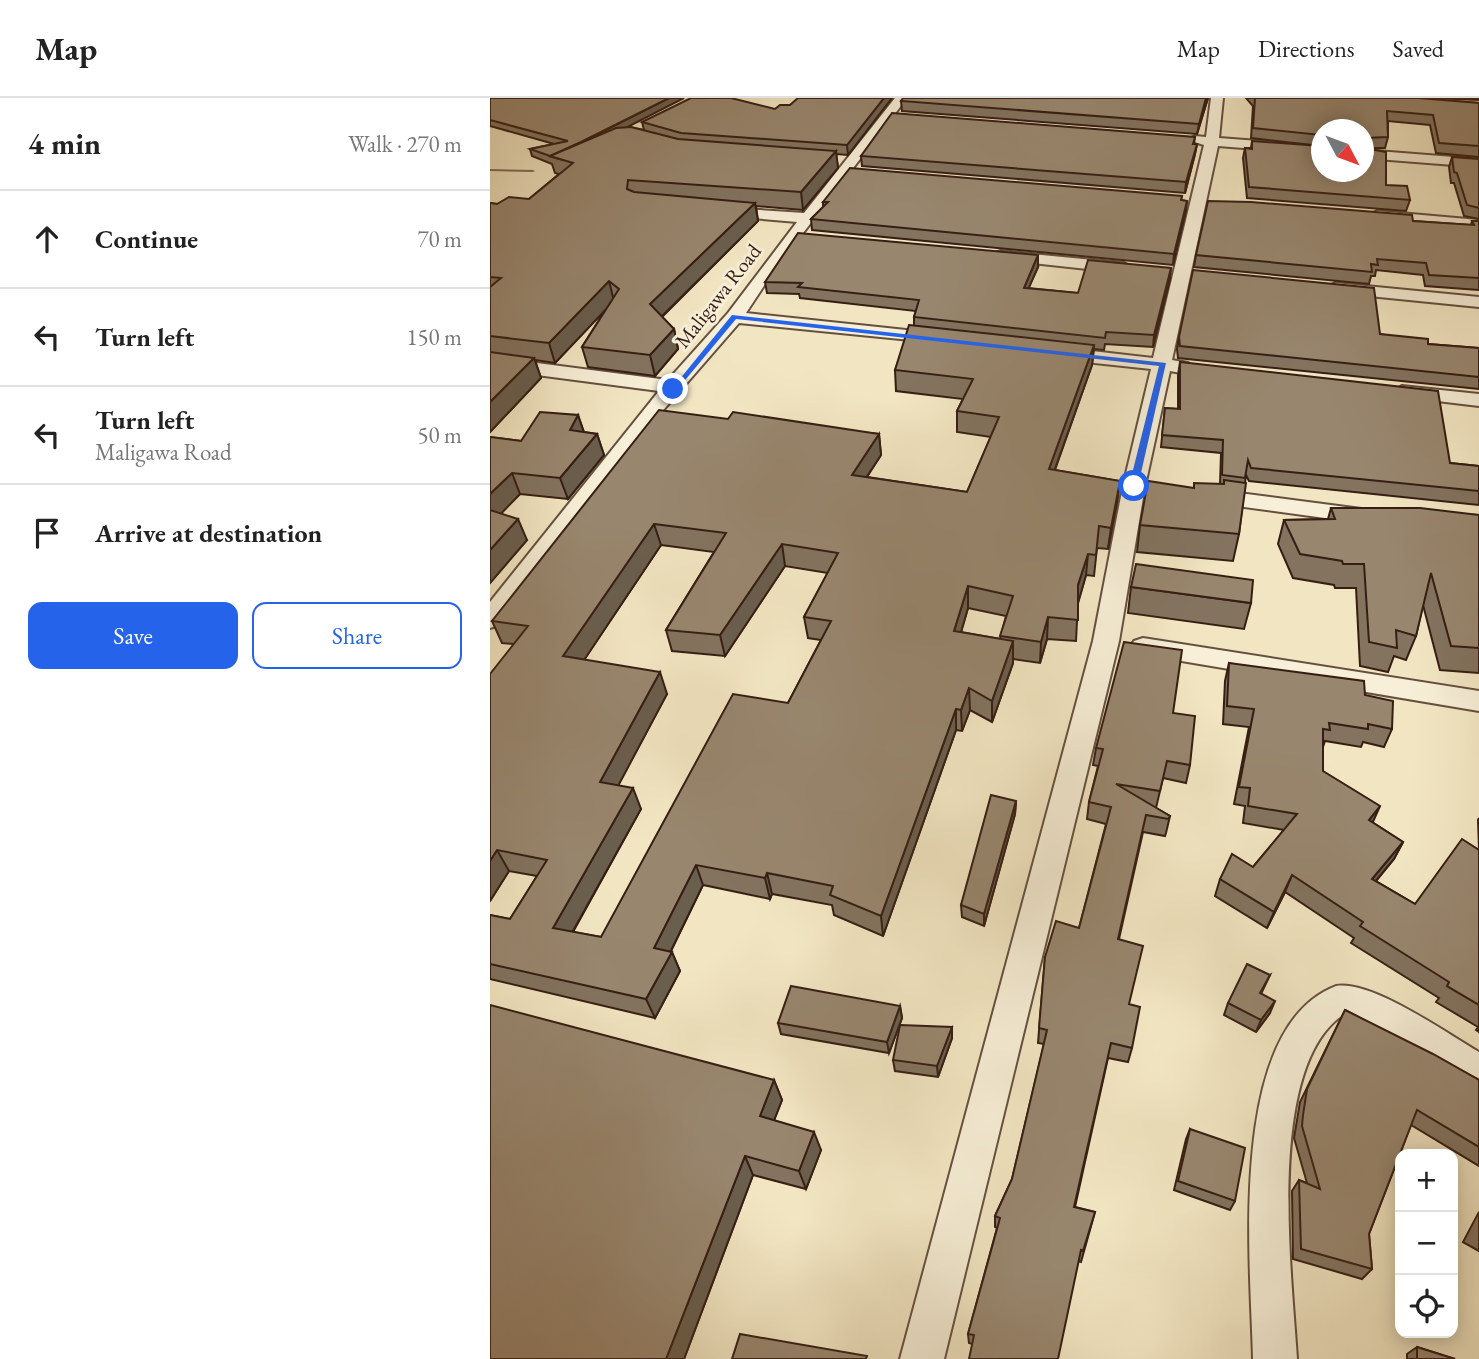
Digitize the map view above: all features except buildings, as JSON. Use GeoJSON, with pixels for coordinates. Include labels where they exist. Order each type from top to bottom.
{"type":"FeatureCollection","features":[{"type":"Feature","properties":{"kind":"street"},"geometry":{"type":"LineString","coordinates":[[922,1359],[1106,641],[1134,486],[1200,201],[1199,140],[1217,98]]}},
{"type":"Feature","properties":{"kind":"street","name":"Maligawa Road"},"geometry":{"type":"LineString","coordinates":[[490,619],[652,411],[804,231],[850,167],[896,111]]}},
{"type":"Feature","properties":{"kind":"street"},"geometry":{"type":"LineString","coordinates":[[1199,140],[1311,149]]}},
{"type":"Feature","properties":{"kind":"street"},"geometry":{"type":"LineString","coordinates":[[1374,155],[1479,163]]}},
{"type":"Feature","properties":{"kind":"street"},"geometry":{"type":"LineString","coordinates":[[704,209],[804,231]]}},
{"type":"Feature","properties":{"kind":"street"},"geometry":{"type":"LineString","coordinates":[[1362,215],[1479,225]]}},
{"type":"Feature","properties":{"kind":"street"},"geometry":{"type":"LineString","coordinates":[[989,255],[1141,269]]}},
{"type":"Feature","properties":{"kind":"street"},"geometry":{"type":"LineString","coordinates":[[1317,286],[1479,302]]}},
{"type":"Feature","properties":{"kind":"street"},"geometry":{"type":"LineString","coordinates":[[734,317],[970,343]]}},
{"type":"Feature","properties":{"kind":"street"},"geometry":{"type":"LineString","coordinates":[[1039,351],[1204,369]]}},
{"type":"Feature","properties":{"kind":"street"},"geometry":{"type":"LineString","coordinates":[[490,363],[675,387]]}},
{"type":"Feature","properties":{"kind":"street"},"geometry":{"type":"LineString","coordinates":[[1383,389],[1479,400]]}},
{"type":"Feature","properties":{"kind":"street"},"geometry":{"type":"LineString","coordinates":[[1134,486],[1161,490]]}},
{"type":"Feature","properties":{"kind":"street"},"geometry":{"type":"LineString","coordinates":[[1189,493],[1396,520]]}},
{"type":"Feature","properties":{"kind":"street"},"geometry":{"type":"LineString","coordinates":[[1106,641],[1479,701]]}},
{"type":"Feature","properties":{"kind":"street"},"geometry":{"type":"LineString","coordinates":[[1275,1359],[1270,1134],[1279,1090],[1293,1049],[1314,1019],[1328,1003],[1341,998],[1360,1002],[1479,1072]]}},
{"type":"Feature","properties":{"kind":"waterway"},"geometry":{"type":"LineString","coordinates":[[490,170],[533,171]]}},
{"type":"Feature","properties":{"kind":"route"},"geometry":{"type":"LineString","coordinates":[[673,389],[734,317],[1163,365],[1134,486]]}}]}
